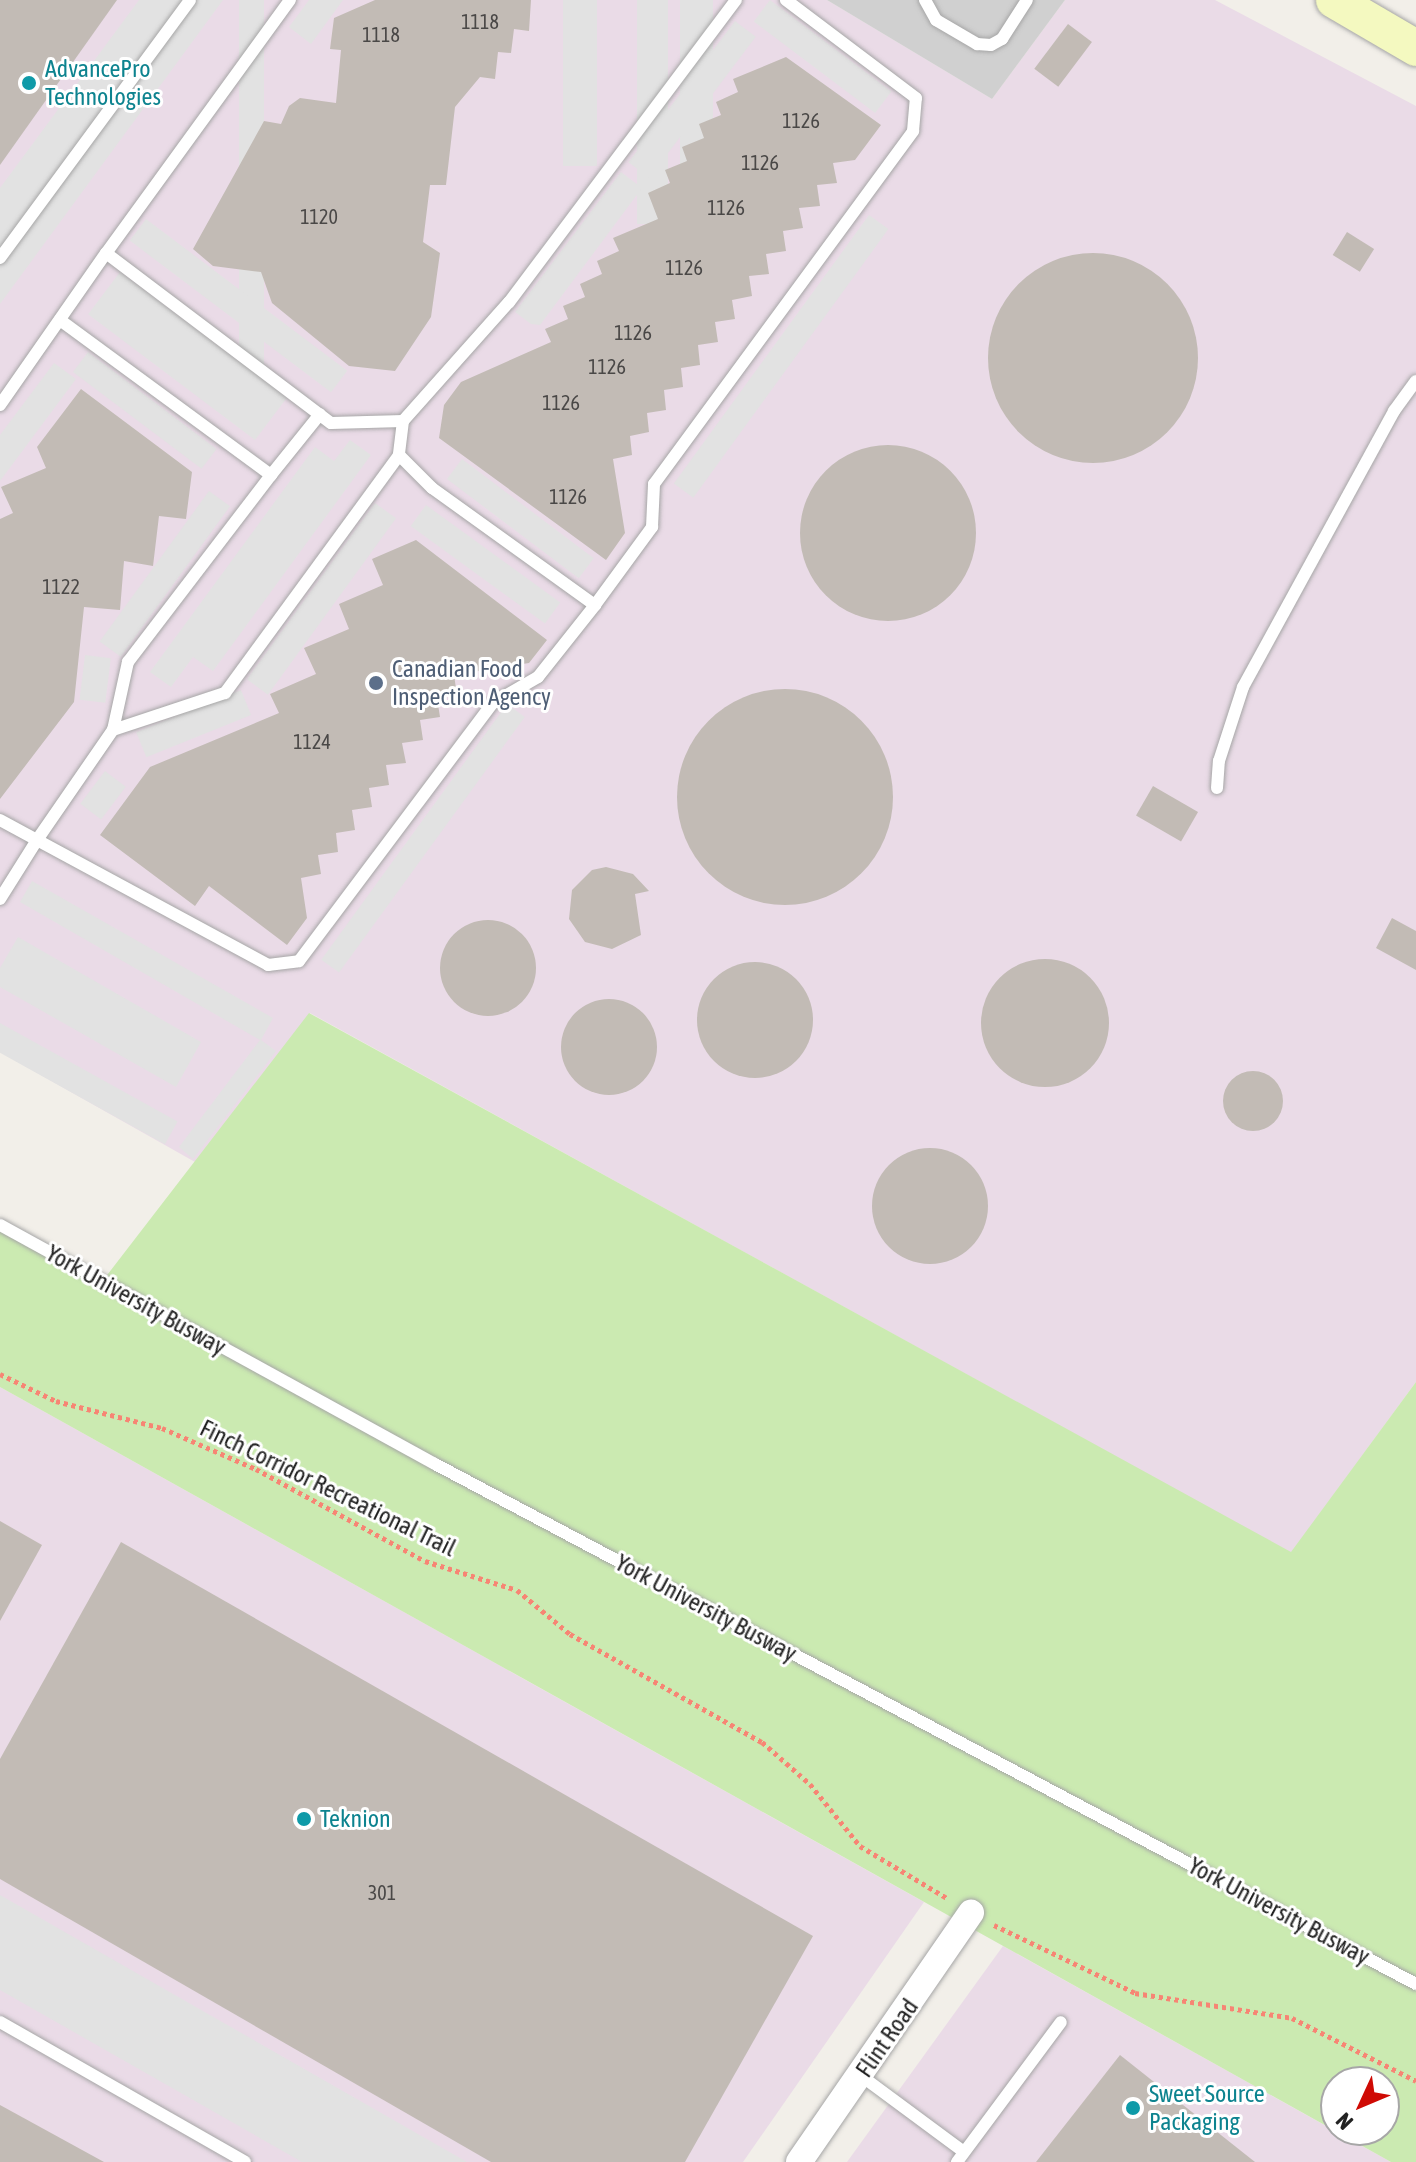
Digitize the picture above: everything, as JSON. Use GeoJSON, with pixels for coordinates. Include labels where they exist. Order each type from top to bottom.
{"type":"FeatureCollection","features":[{"type":"Feature","properties":{"kind":"main road"},"geometry":{"type":"LineString","coordinates":[[1334,0],[1416,48]]}},
{"type":"Feature","properties":{"kind":"street","name":"Flint Road"},"geometry":{"type":"LineString","coordinates":[[799,2162],[971,1913]]}},
{"type":"Feature","properties":{"kind":"lane"},"geometry":{"type":"LineString","coordinates":[[0,258],[190,0]]}},
{"type":"Feature","properties":{"kind":"lane"},"geometry":{"type":"LineString","coordinates":[[0,405],[290,0]]}},
{"type":"Feature","properties":{"kind":"lane"},"geometry":{"type":"LineString","coordinates":[[113,730],[225,693],[399,455],[403,421],[509,302],[736,0]]}},
{"type":"Feature","properties":{"kind":"lane"},"geometry":{"type":"LineString","coordinates":[[0,820],[268,965],[299,961],[493,703],[538,677],[595,605],[652,527],[654,484],[913,131],[916,98],[786,0]]}},
{"type":"Feature","properties":{"kind":"lane"},"geometry":{"type":"LineString","coordinates":[[925,0],[936,20],[977,44],[991,45],[1002,39],[1027,0]]}},
{"type":"Feature","properties":{"kind":"lane"},"geometry":{"type":"LineString","coordinates":[[106,253],[331,423],[403,421]]}},
{"type":"Feature","properties":{"kind":"lane"},"geometry":{"type":"LineString","coordinates":[[60,320],[271,475]]}},
{"type":"Feature","properties":{"kind":"lane"},"geometry":{"type":"LineString","coordinates":[[1217,788],[1219,761],[1243,687],[1394,411],[1416,381]]}},
{"type":"Feature","properties":{"kind":"lane"},"geometry":{"type":"LineString","coordinates":[[0,899],[113,730],[128,662],[320,414]]}},
{"type":"Feature","properties":{"kind":"lane"},"geometry":{"type":"LineString","coordinates":[[399,455],[432,488],[595,605]]}},
{"type":"Feature","properties":{"kind":"lane","name":"York University Busway"},"geometry":{"type":"LineString","coordinates":[[0,1225],[435,1464],[1416,1984]]}},
{"type":"Feature","properties":{"kind":"lane"},"geometry":{"type":"LineString","coordinates":[[0,2022],[245,2162]]}},
{"type":"Feature","properties":{"kind":"lane"},"geometry":{"type":"LineString","coordinates":[[860,2075],[961,2157],[1061,2022]]}},
{"type":"Feature","properties":{"kind":"path","name":"Finch Corridor Recreational Trail"},"geometry":{"type":"LineString","coordinates":[[0,1374],[56,1401],[162,1428],[256,1469],[425,1561],[517,1590],[570,1634],[762,1742],[810,1784],[860,1846],[971,1913],[1135,1993],[1292,2018],[1416,2081]]}},
{"type":"Feature","properties":{"kind":"shaded area"},"geometry":{"type":"Polygon","coordinates":[[[0,0],[827,0],[992,99],[1065,0],[1215,0],[1416,106],[1416,1382],[1291,1553],[310,1013],[195,1162],[0,1052],[0,0]]]}},
{"type":"Feature","properties":{"kind":"shaded area"},"geometry":{"type":"Polygon","coordinates":[[[139,0],[223,0],[0,304],[0,188],[139,0]]]}},
{"type":"Feature","properties":{"kind":"shaded area"},"geometry":{"type":"Polygon","coordinates":[[[239,0],[264,0],[264,405],[239,405],[239,0]]]}},
{"type":"Feature","properties":{"kind":"shaded area"},"geometry":{"type":"Polygon","coordinates":[[[309,0],[343,0],[311,44],[289,27],[309,0]]]}},
{"type":"Feature","properties":{"kind":"shaded area"},"geometry":{"type":"Polygon","coordinates":[[[563,0],[597,0],[597,166],[563,166],[563,0]]]}},
{"type":"Feature","properties":{"kind":"shaded area"},"geometry":{"type":"Polygon","coordinates":[[[637,0],[668,0],[668,224],[637,224],[637,0]]]}},
{"type":"Feature","properties":{"kind":"shaded area"},"geometry":{"type":"Polygon","coordinates":[[[680,0],[713,0],[713,311],[680,311],[680,0]]]}},
{"type":"Feature","properties":{"kind":"shaded area"},"geometry":{"type":"Polygon","coordinates":[[[770,0],[891,91],[875,113],[754,22],[770,0]]]}},
{"type":"Feature","properties":{"kind":"shaded area"},"geometry":{"type":"Polygon","coordinates":[[[827,0],[1065,0],[992,99],[827,0]]]}},
{"type":"Feature","properties":{"kind":"shaded area"},"geometry":{"type":"Polygon","coordinates":[[[735,21],[756,37],[649,178],[628,162],[735,21]]]}},
{"type":"Feature","properties":{"kind":"shaded area"},"geometry":{"type":"Polygon","coordinates":[[[621,172],[642,188],[540,325],[531,324],[515,312],[621,172]]]}},
{"type":"Feature","properties":{"kind":"shaded area"},"geometry":{"type":"Polygon","coordinates":[[[869,215],[888,229],[693,498],[674,484],[869,215]]]}},
{"type":"Feature","properties":{"kind":"shaded area"},"geometry":{"type":"Polygon","coordinates":[[[146,219],[347,371],[331,392],[130,241],[146,219]]]}},
{"type":"Feature","properties":{"kind":"shaded area"},"geometry":{"type":"Polygon","coordinates":[[[120,272],[287,398],[255,440],[88,314],[120,272]]]}},
{"type":"Feature","properties":{"kind":"shaded area"},"geometry":{"type":"Polygon","coordinates":[[[88,352],[217,449],[202,469],[73,372],[88,352]]]}},
{"type":"Feature","properties":{"kind":"shaded area"},"geometry":{"type":"Polygon","coordinates":[[[54,363],[76,379],[0,481],[0,435],[54,363]]]}},
{"type":"Feature","properties":{"kind":"shaded area"},"geometry":{"type":"Polygon","coordinates":[[[350,440],[371,455],[213,671],[193,657],[171,687],[150,672],[315,447],[334,461],[350,440]]]}},
{"type":"Feature","properties":{"kind":"shaded area"},"geometry":{"type":"Polygon","coordinates":[[[462,459],[594,558],[579,578],[447,479],[462,459]]]}},
{"type":"Feature","properties":{"kind":"shaded area"},"geometry":{"type":"Polygon","coordinates":[[[209,491],[230,506],[121,657],[100,641],[209,491]]]}},
{"type":"Feature","properties":{"kind":"shaded area"},"geometry":{"type":"Polygon","coordinates":[[[375,503],[396,518],[268,695],[247,679],[375,503]]]}},
{"type":"Feature","properties":{"kind":"shaded area"},"geometry":{"type":"Polygon","coordinates":[[[426,505],[560,603],[545,624],[411,526],[426,505]]]}},
{"type":"Feature","properties":{"kind":"shaded area"},"geometry":{"type":"Polygon","coordinates":[[[85,655],[111,658],[105,703],[80,700],[85,655]]]}},
{"type":"Feature","properties":{"kind":"shaded area"},"geometry":{"type":"Polygon","coordinates":[[[241,690],[251,715],[146,757],[136,732],[241,690]]]}},
{"type":"Feature","properties":{"kind":"shaded area"},"geometry":{"type":"Polygon","coordinates":[[[507,704],[525,717],[339,973],[321,960],[507,704]]]}},
{"type":"Feature","properties":{"kind":"shaded area"},"geometry":{"type":"Polygon","coordinates":[[[105,771],[126,787],[101,819],[80,804],[105,771]]]}},
{"type":"Feature","properties":{"kind":"shaded area"},"geometry":{"type":"Polygon","coordinates":[[[32,881],[273,1018],[261,1040],[276,1051],[193,1159],[179,1147],[260,1040],[20,902],[32,881]]]}},
{"type":"Feature","properties":{"kind":"shaded area"},"geometry":{"type":"Polygon","coordinates":[[[18,937],[201,1042],[176,1087],[0,987],[0,968],[18,937]]]}},
{"type":"Feature","properties":{"kind":"shaded area"},"geometry":{"type":"Polygon","coordinates":[[[0,1023],[178,1121],[165,1144],[0,1053],[0,1023]]]}},
{"type":"Feature","properties":{"kind":"shaded area"},"geometry":{"type":"Polygon","coordinates":[[[0,1387],[924,1902],[743,2162],[0,2162],[0,1387]]]}},
{"type":"Feature","properties":{"kind":"shaded area"},"geometry":{"type":"Polygon","coordinates":[[[0,1895],[467,2162],[302,2162],[0,1990],[0,1895]]]}},
{"type":"Feature","properties":{"kind":"shaded area"},"geometry":{"type":"Polygon","coordinates":[[[1003,1946],[1320,2122],[1320,2146],[1362,2146],[1391,2162],[847,2162],[1003,1946]]]}},
{"type":"Feature","properties":{"kind":"green space"},"geometry":{"type":"Polygon","coordinates":[[[309,1013],[1291,1552],[1416,1382],[1416,2162],[1391,2162],[1362,2146],[1400,2146],[1400,2066],[1320,2066],[1320,2122],[0,1387],[0,1226],[101,1283],[309,1013]]]}},
{"type":"Feature","properties":{"kind":"building","name":"AdvancePro Technologies"},"geometry":{"type":"Polygon","coordinates":[[[0,0],[117,0],[0,165],[0,0]]]}},
{"type":"Feature","properties":{"kind":"building"},"geometry":{"type":"Polygon","coordinates":[[[375,0],[531,0],[529,31],[514,29],[511,53],[498,52],[495,79],[480,77],[455,107],[446,185],[430,185],[423,242],[440,253],[431,317],[395,371],[349,366],[272,303],[261,272],[213,266],[193,249],[264,121],[281,124],[289,106],[300,98],[336,103],[341,50],[330,49],[334,18],[375,0]]]}},
{"type":"Feature","properties":{"kind":"building"},"geometry":{"type":"Polygon","coordinates":[[[1068,24],[1092,42],[1058,87],[1034,69],[1068,24]]]}},
{"type":"Feature","properties":{"kind":"building"},"geometry":{"type":"Polygon","coordinates":[[[786,57],[881,125],[855,160],[833,163],[837,183],[817,185],[820,206],[799,208],[803,228],[783,231],[786,251],[766,254],[769,274],[749,276],[752,296],[732,300],[735,319],[715,322],[718,342],[698,345],[700,365],[681,368],[683,387],[664,390],[666,410],[647,413],[649,432],[630,436],[632,455],[613,459],[625,533],[606,560],[439,438],[444,405],[461,382],[551,342],[545,329],[568,319],[563,306],[585,297],[580,284],[602,274],[597,261],[619,251],[613,238],[658,219],[648,193],[670,183],[665,170],[687,161],[682,147],[704,138],[699,124],[721,115],[716,102],[738,92],[733,79],[786,57]]]}},
{"type":"Feature","properties":{"kind":"building"},"geometry":{"type":"Polygon","coordinates":[[[1347,232],[1374,249],[1360,272],[1333,255],[1347,232]]]}},
{"type":"Feature","properties":{"kind":"building"},"geometry":{"type":"Polygon","coordinates":[[[1093,253],[1133,261],[1167,284],[1190,318],[1198,358],[1190,398],[1167,432],[1133,455],[1093,463],[1053,455],[1019,432],[996,398],[988,358],[996,318],[1019,284],[1053,261],[1093,253]]]}},
{"type":"Feature","properties":{"kind":"building"},"geometry":{"type":"Polygon","coordinates":[[[81,389],[192,472],[186,519],[159,516],[153,566],[124,561],[120,610],[84,607],[74,702],[0,799],[0,519],[13,513],[1,487],[46,468],[37,447],[81,389]]]}},
{"type":"Feature","properties":{"kind":"building"},"geometry":{"type":"Polygon","coordinates":[[[888,445],[922,452],[950,471],[969,499],[976,533],[969,567],[950,595],[922,614],[888,621],[854,614],[826,595],[807,567],[800,533],[807,499],[826,471],[854,452],[888,445]]]}},
{"type":"Feature","properties":{"kind":"building"},"geometry":{"type":"Polygon","coordinates":[[[416,540],[547,640],[529,663],[454,675],[457,695],[437,698],[440,717],[420,720],[423,740],[402,743],[406,763],[386,765],[389,785],[369,788],[372,807],[352,810],[355,830],[336,833],[338,852],[318,855],[321,874],[301,878],[307,918],[287,945],[209,886],[195,906],[100,835],[150,767],[279,713],[270,694],[316,674],[304,648],[349,629],[339,604],[383,585],[372,559],[416,540]]]}},
{"type":"Feature","properties":{"kind":"building"},"geometry":{"type":"Polygon","coordinates":[[[785,689],[806,691],[826,698],[861,721],[884,756],[891,776],[891,818],[884,838],[861,873],[826,896],[806,903],[785,905],[764,903],[744,896],[709,873],[686,838],[679,818],[677,797],[679,776],[686,756],[709,721],[744,698],[764,691],[785,689]]]}},
{"type":"Feature","properties":{"kind":"building"},"geometry":{"type":"Polygon","coordinates":[[[1153,786],[1198,812],[1181,841],[1136,815],[1153,786]]]}},
{"type":"Feature","properties":{"kind":"building"},"geometry":{"type":"Polygon","coordinates":[[[606,867],[633,874],[649,891],[635,894],[641,935],[612,949],[585,942],[569,919],[572,890],[592,870],[606,867]]]}},
{"type":"Feature","properties":{"kind":"building"},"geometry":{"type":"Polygon","coordinates":[[[1392,918],[1416,931],[1416,970],[1376,948],[1392,918]]]}},
{"type":"Feature","properties":{"kind":"building"},"geometry":{"type":"Polygon","coordinates":[[[488,920],[506,924],[522,934],[532,950],[536,968],[532,986],[522,1002],[506,1012],[488,1016],[470,1012],[454,1002],[444,986],[440,968],[444,950],[454,934],[470,924],[488,920]]]}},
{"type":"Feature","properties":{"kind":"building"},"geometry":{"type":"Polygon","coordinates":[[[1045,959],[1069,964],[1090,978],[1104,999],[1109,1023],[1104,1047],[1090,1068],[1069,1082],[1045,1087],[1021,1082],[1000,1068],[986,1047],[981,1023],[986,999],[1000,978],[1021,964],[1045,959]]]}},
{"type":"Feature","properties":{"kind":"building"},"geometry":{"type":"Polygon","coordinates":[[[755,962],[777,967],[796,979],[808,998],[813,1020],[808,1042],[796,1061],[777,1073],[755,1078],[733,1073],[714,1061],[702,1042],[697,1020],[702,998],[714,979],[733,967],[755,962]]]}},
{"type":"Feature","properties":{"kind":"building"},"geometry":{"type":"Polygon","coordinates":[[[609,999],[627,1003],[643,1013],[653,1029],[657,1047],[653,1065],[643,1081],[627,1091],[609,1095],[591,1091],[575,1081],[565,1065],[561,1047],[565,1029],[575,1013],[591,1003],[609,999]]]}},
{"type":"Feature","properties":{"kind":"building"},"geometry":{"type":"Polygon","coordinates":[[[1253,1071],[1265,1073],[1274,1080],[1281,1089],[1281,1113],[1274,1122],[1265,1129],[1253,1131],[1241,1129],[1232,1122],[1225,1113],[1223,1101],[1225,1089],[1232,1080],[1241,1073],[1253,1071]]]}},
{"type":"Feature","properties":{"kind":"building"},"geometry":{"type":"Polygon","coordinates":[[[930,1148],[952,1153],[971,1165],[983,1184],[988,1206],[983,1228],[971,1247],[952,1259],[930,1264],[908,1259],[889,1247],[877,1228],[872,1206],[877,1184],[889,1165],[908,1153],[930,1148]]]}},
{"type":"Feature","properties":{"kind":"building"},"geometry":{"type":"Polygon","coordinates":[[[0,1521],[42,1545],[0,1621],[0,1521]]]}},
{"type":"Feature","properties":{"kind":"building","name":"Teknion"},"geometry":{"type":"Polygon","coordinates":[[[121,1542],[813,1936],[685,2162],[491,2162],[0,1879],[0,1759],[121,1542]]]}},
{"type":"Feature","properties":{"kind":"building","name":"Sweet Source Packaging"},"geometry":{"type":"Polygon","coordinates":[[[1120,2055],[1255,2162],[1036,2162],[1120,2055]]]}},
{"type":"Feature","properties":{"kind":"building"},"geometry":{"type":"Polygon","coordinates":[[[0,2105],[104,2162],[0,2162],[0,2105]]]}},
{"type":"Feature","properties":{"kind":"place","name":"AdvancePro Technologies"},"geometry":{"type":"Point","coordinates":[29,83]}},
{"type":"Feature","properties":{"kind":"place","name":"Canadian Food Inspection Agency"},"geometry":{"type":"Point","coordinates":[376,683]}},
{"type":"Feature","properties":{"kind":"place","name":"Teknion"},"geometry":{"type":"Point","coordinates":[304,1819]}},
{"type":"Feature","properties":{"kind":"place","name":"Sweet Source Packaging"},"geometry":{"type":"Point","coordinates":[1133,2108]}}]}
